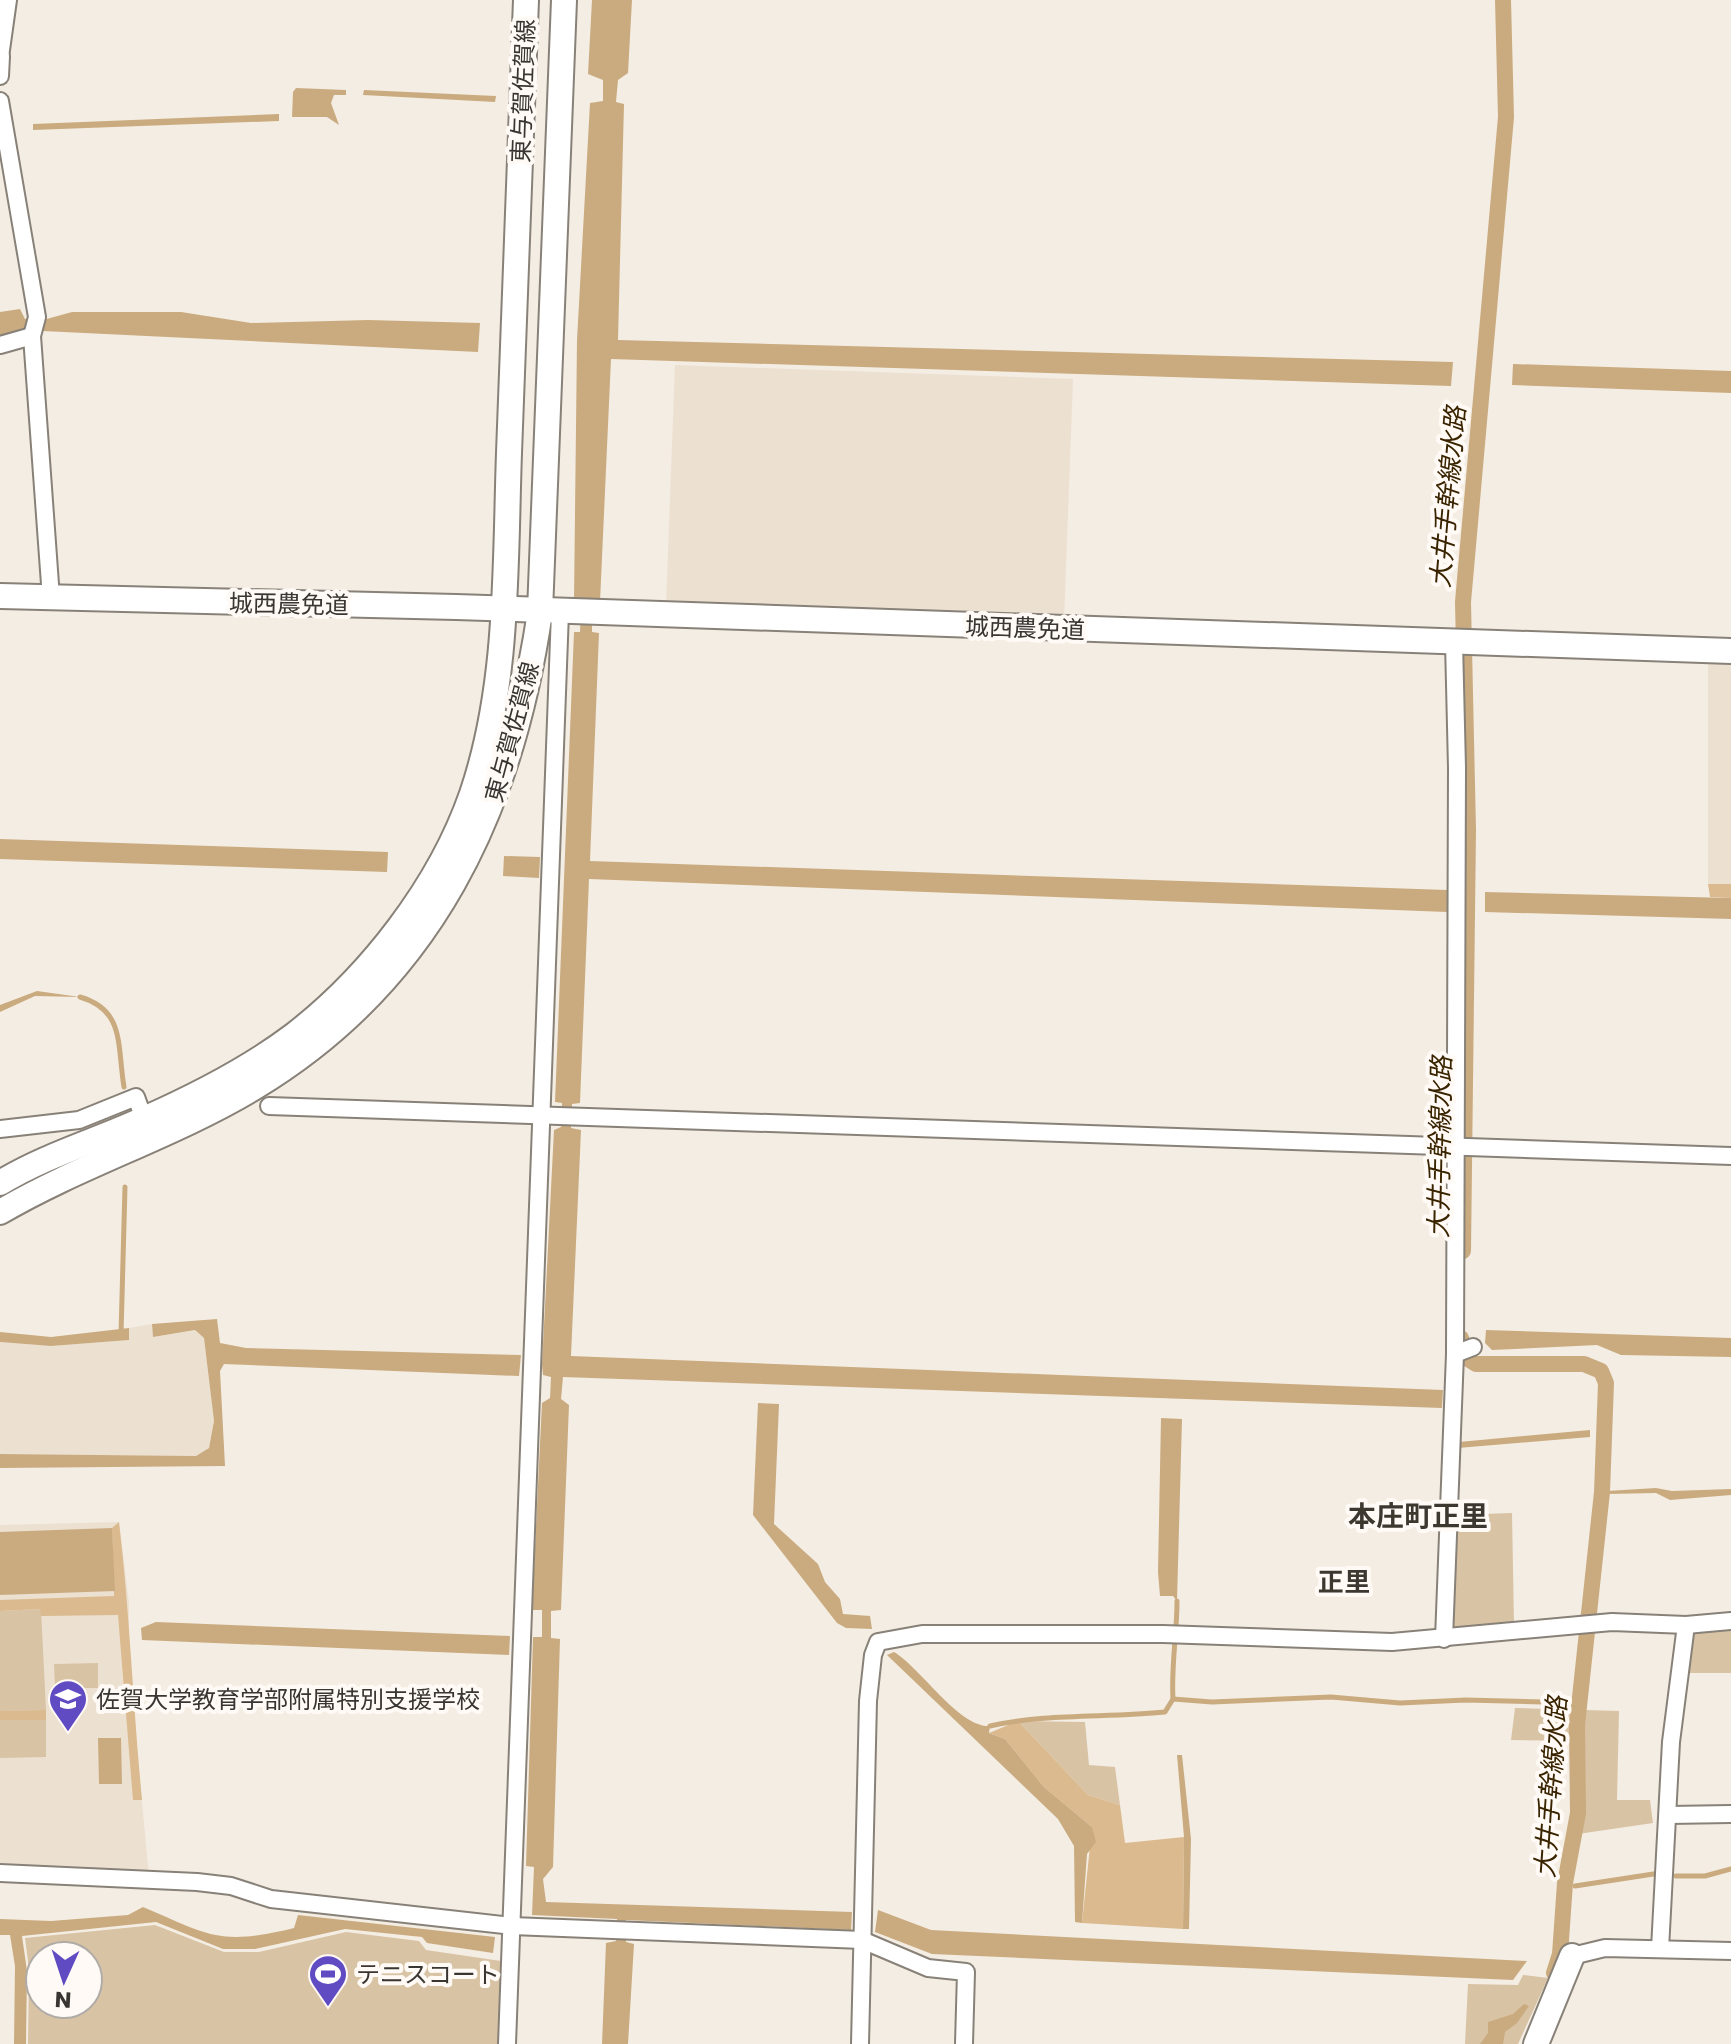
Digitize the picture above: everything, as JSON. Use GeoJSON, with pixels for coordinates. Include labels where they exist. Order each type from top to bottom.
{"type":"FeatureCollection","features":[{"type":"Feature","properties":{"kind":"main road","name":"東与賀佐賀線"},"geometry":{"type":"LineString","coordinates":[[0,1183],[31,1164],[144,1119],[242,1071],[294,1035],[341,994],[417,899],[471,796],[492,718],[504,610],[526,0]]}},
{"type":"Feature","properties":{"kind":"main road","name":"東与賀佐賀線"},"geometry":{"type":"LineString","coordinates":[[0,1212],[54,1180],[254,1088],[303,1055],[356,1011],[399,964],[452,889],[494,803],[531,671],[568,613],[564,0]]}},
{"type":"Feature","properties":{"kind":"main road","name":"城西農免道"},"geometry":{"type":"LineString","coordinates":[[0,596],[1731,651]]}},
{"type":"Feature","properties":{"kind":"main road"},"geometry":{"type":"LineString","coordinates":[[1536,2044],[1572,1956]]}},
{"type":"Feature","properties":{"kind":"street"},"geometry":{"type":"LineString","coordinates":[[0,76],[8,0]]}},
{"type":"Feature","properties":{"kind":"street"},"geometry":{"type":"LineString","coordinates":[[0,101],[37,317],[32,336],[51,598]]}},
{"type":"Feature","properties":{"kind":"street"},"geometry":{"type":"LineString","coordinates":[[0,345],[32,336]]}},
{"type":"Feature","properties":{"kind":"street"},"geometry":{"type":"LineString","coordinates":[[507,2044],[540,1114],[568,613]]}},
{"type":"Feature","properties":{"kind":"street"},"geometry":{"type":"LineString","coordinates":[[1444,1639],[1455,1354],[1457,784],[1464,642]]}},
{"type":"Feature","properties":{"kind":"street"},"geometry":{"type":"LineString","coordinates":[[0,1129],[79,1120],[136,1097],[144,1119]]}},
{"type":"Feature","properties":{"kind":"street"},"geometry":{"type":"LineString","coordinates":[[269,1106],[1731,1156]]}},
{"type":"Feature","properties":{"kind":"street"},"geometry":{"type":"LineString","coordinates":[[1455,1354],[1473,1347]]}},
{"type":"Feature","properties":{"kind":"street"},"geometry":{"type":"LineString","coordinates":[[860,2044],[868,1701],[873,1655],[878,1642],[922,1634],[1176,1634],[1325,1641],[1444,1639],[1587,1625],[1686,1625],[1731,1621]]}},
{"type":"Feature","properties":{"kind":"street"},"geometry":{"type":"LineString","coordinates":[[1660,1949],[1671,1742],[1686,1625]]}},
{"type":"Feature","properties":{"kind":"street"},"geometry":{"type":"LineString","coordinates":[[1669,1815],[1731,1814]]}},
{"type":"Feature","properties":{"kind":"street"},"geometry":{"type":"LineString","coordinates":[[0,1873],[197,1882],[231,1886],[271,1899],[512,1926],[862,1940],[928,1968],[966,1972],[964,2044]]}},
{"type":"Feature","properties":{"kind":"street"},"geometry":{"type":"LineString","coordinates":[[1572,1956],[1605,1948],[1731,1951]]}},
{"type":"Feature","properties":{"kind":"shaded area"},"geometry":{"type":"Polygon","coordinates":[[[592,0],[632,0],[628,73],[618,80],[616,102],[624,104],[618,340],[1453,362],[1451,386],[611,359],[600,602],[592,602],[592,632],[599,633],[590,861],[1447,890],[1447,912],[589,879],[580,1103],[572,1104],[571,1128],[581,1130],[571,1356],[1443,1390],[1442,1408],[563,1377],[561,1399],[569,1405],[561,1610],[551,1611],[551,1638],[560,1639],[553,1867],[543,1879],[546,1902],[852,1912],[851,1930],[626,1920],[626,1942],[634,1944],[628,2044],[602,2044],[606,1943],[616,1941],[617,1919],[532,1915],[534,1867],[526,1866],[533,1637],[542,1637],[542,1610],[532,1610],[542,1403],[550,1398],[551,1377],[543,1375],[542,1365],[554,1130],[561,1127],[562,1103],[555,1102],[574,632],[580,632],[581,602],[574,601],[577,340],[590,103],[603,101],[603,80],[588,74],[592,0]]]}},
{"type":"Feature","properties":{"kind":"shaded area"},"geometry":{"type":"Polygon","coordinates":[[[296,88],[346,90],[346,95],[334,95],[331,103],[339,125],[327,117],[292,117],[293,92],[296,88]]]}},
{"type":"Feature","properties":{"kind":"shaded area"},"geometry":{"type":"Polygon","coordinates":[[[364,90],[496,96],[495,102],[363,95],[364,90]]]}},
{"type":"Feature","properties":{"kind":"shaded area"},"geometry":{"type":"Polygon","coordinates":[[[279,114],[279,121],[33,130],[33,124],[279,114]]]}},
{"type":"Feature","properties":{"kind":"shaded area"},"geometry":{"type":"Polygon","coordinates":[[[20,309],[25,319],[43,320],[72,312],[181,312],[251,323],[368,320],[480,323],[478,352],[22,330],[0,336],[0,312],[20,309]]]}},
{"type":"Feature","properties":{"kind":"shaded area"},"geometry":{"type":"Polygon","coordinates":[[[1513,364],[1731,371],[1731,393],[1512,385],[1513,364]]]}},
{"type":"Feature","properties":{"kind":"shaded area"},"geometry":{"type":"Polygon","coordinates":[[[675,365],[1073,379],[1064,621],[666,607],[675,365]]]}},
{"type":"Feature","properties":{"kind":"shaded area"},"geometry":{"type":"Polygon","coordinates":[[[1708,662],[1731,663],[1731,884],[1708,884],[1708,662]]]}},
{"type":"Feature","properties":{"kind":"shaded area"},"geometry":{"type":"Polygon","coordinates":[[[0,839],[388,852],[387,872],[0,859],[0,839]]]}},
{"type":"Feature","properties":{"kind":"shaded area"},"geometry":{"type":"Polygon","coordinates":[[[504,856],[540,857],[539,878],[503,876],[504,856]]]}},
{"type":"Feature","properties":{"kind":"shaded area"},"geometry":{"type":"Polygon","coordinates":[[[1708,884],[1731,884],[1731,898],[1710,897],[1708,884]]]}},
{"type":"Feature","properties":{"kind":"shaded area"},"geometry":{"type":"Polygon","coordinates":[[[1485,892],[1731,898],[1731,919],[1485,912],[1485,892]]]}},
{"type":"Feature","properties":{"kind":"shaded area"},"geometry":{"type":"Polygon","coordinates":[[[37,991],[80,997],[35,996],[0,1012],[0,1005],[37,991]]]}},
{"type":"Feature","properties":{"kind":"shaded area"},"geometry":{"type":"Polygon","coordinates":[[[217,1319],[220,1343],[246,1348],[521,1355],[519,1376],[224,1364],[220,1371],[225,1466],[0,1468],[0,1454],[196,1456],[209,1448],[214,1421],[204,1338],[195,1330],[153,1337],[152,1324],[217,1319]]]}},
{"type":"Feature","properties":{"kind":"shaded area"},"geometry":{"type":"Polygon","coordinates":[[[152,1324],[153,1337],[195,1330],[204,1338],[214,1421],[209,1448],[196,1456],[0,1454],[0,1342],[51,1346],[129,1340],[129,1328],[152,1324]]]}},
{"type":"Feature","properties":{"kind":"shaded area"},"geometry":{"type":"Polygon","coordinates":[[[129,1328],[129,1340],[51,1346],[0,1342],[0,1332],[51,1337],[129,1328]]]}},
{"type":"Feature","properties":{"kind":"shaded area"},"geometry":{"type":"Polygon","coordinates":[[[1486,1330],[1731,1338],[1731,1357],[1621,1355],[1597,1345],[1492,1350],[1485,1343],[1486,1330]]]}},
{"type":"Feature","properties":{"kind":"shaded area"},"geometry":{"type":"Polygon","coordinates":[[[758,1403],[779,1404],[774,1524],[818,1564],[825,1582],[840,1599],[843,1614],[870,1616],[872,1629],[846,1628],[837,1623],[753,1515],[758,1403]]]}},
{"type":"Feature","properties":{"kind":"shaded area"},"geometry":{"type":"Polygon","coordinates":[[[1161,1418],[1182,1419],[1177,1601],[1173,1596],[1160,1596],[1161,1418]]]}},
{"type":"Feature","properties":{"kind":"shaded area"},"geometry":{"type":"Polygon","coordinates":[[[1590,1430],[1590,1437],[1458,1448],[1459,1442],[1590,1430]]]}},
{"type":"Feature","properties":{"kind":"shaded area"},"geometry":{"type":"Polygon","coordinates":[[[1656,1488],[1672,1491],[1731,1489],[1731,1495],[1670,1500],[1656,1493],[1607,1494],[1607,1491],[1656,1488]]]}},
{"type":"Feature","properties":{"kind":"shaded area"},"geometry":{"type":"Polygon","coordinates":[[[1512,1513],[1514,1625],[1448,1633],[1452,1515],[1512,1513]]]}},
{"type":"Feature","properties":{"kind":"shaded area","name":"佐賀大学教育学部附属特別支援学校"},"geometry":{"type":"Polygon","coordinates":[[[119,1522],[129,1603],[129,1666],[149,1876],[0,1870],[0,1525],[119,1522]]]}},
{"type":"Feature","properties":{"kind":"shaded area"},"geometry":{"type":"Polygon","coordinates":[[[119,1522],[142,1800],[133,1800],[118,1615],[41,1616],[40,1609],[0,1611],[0,1600],[114,1596],[112,1528],[119,1522]]]}},
{"type":"Feature","properties":{"kind":"shaded area"},"geometry":{"type":"Polygon","coordinates":[[[112,1528],[115,1591],[0,1595],[0,1532],[112,1528]]]}},
{"type":"Feature","properties":{"kind":"shaded area"},"geometry":{"type":"Polygon","coordinates":[[[41,1609],[46,1710],[0,1711],[0,1611],[41,1609]]]}},
{"type":"Feature","properties":{"kind":"shaded area"},"geometry":{"type":"Polygon","coordinates":[[[156,1622],[510,1636],[509,1655],[142,1640],[141,1628],[156,1622]]]}},
{"type":"Feature","properties":{"kind":"shaded area"},"geometry":{"type":"Polygon","coordinates":[[[1731,1629],[1731,1673],[1688,1673],[1691,1639],[1696,1632],[1731,1629]]]}},
{"type":"Feature","properties":{"kind":"shaded area"},"geometry":{"type":"Polygon","coordinates":[[[894,1652],[953,1708],[978,1724],[990,1726],[989,1733],[1005,1739],[1044,1787],[1092,1827],[1096,1842],[1087,1854],[1082,1923],[1075,1922],[1074,1846],[1058,1819],[887,1655],[894,1652]]]}},
{"type":"Feature","properties":{"kind":"shaded area"},"geometry":{"type":"Polygon","coordinates":[[[98,1663],[98,1688],[55,1688],[54,1664],[98,1663]]]}},
{"type":"Feature","properties":{"kind":"shaded area"},"geometry":{"type":"Polygon","coordinates":[[[1515,1708],[1619,1711],[1617,1800],[1650,1800],[1653,1823],[1578,1834],[1583,1741],[1511,1740],[1515,1708]]]}},
{"type":"Feature","properties":{"kind":"shaded area"},"geometry":{"type":"Polygon","coordinates":[[[46,1710],[46,1720],[0,1720],[0,1711],[46,1710]]]}},
{"type":"Feature","properties":{"kind":"shaded area"},"geometry":{"type":"Polygon","coordinates":[[[0,1720],[46,1720],[46,1757],[0,1758],[0,1720]]]}},
{"type":"Feature","properties":{"kind":"shaded area"},"geometry":{"type":"Polygon","coordinates":[[[1018,1721],[1085,1722],[1089,1765],[1115,1767],[1120,1805],[1088,1795],[1018,1721]]]}},
{"type":"Feature","properties":{"kind":"shaded area"},"geometry":{"type":"Polygon","coordinates":[[[1018,1721],[1088,1795],[1120,1805],[1125,1843],[1184,1837],[1183,1929],[1082,1923],[1092,1827],[1044,1787],[1005,1739],[989,1733],[1018,1721]]]}},
{"type":"Feature","properties":{"kind":"shaded area"},"geometry":{"type":"Polygon","coordinates":[[[98,1738],[121,1738],[122,1784],[99,1784],[98,1738]]]}},
{"type":"Feature","properties":{"kind":"shaded area"},"geometry":{"type":"Polygon","coordinates":[[[1177,1755],[1182,1755],[1191,1839],[1189,1929],[1183,1929],[1184,1837],[1177,1755]]]}},
{"type":"Feature","properties":{"kind":"shaded area"},"geometry":{"type":"Polygon","coordinates":[[[143,1907],[201,1931],[232,1937],[294,1928],[298,1915],[495,1937],[493,1953],[427,1943],[422,1937],[345,1929],[255,1949],[223,1949],[156,1922],[22,1936],[26,2044],[14,2044],[15,1966],[10,1935],[0,1935],[0,1919],[51,1921],[128,1915],[143,1907]]]}},
{"type":"Feature","properties":{"kind":"shaded area"},"geometry":{"type":"Polygon","coordinates":[[[878,1910],[931,1930],[1527,1961],[1513,1980],[932,1954],[875,1932],[878,1910]]]}},
{"type":"Feature","properties":{"kind":"shaded area"},"geometry":{"type":"Polygon","coordinates":[[[155,1925],[224,1952],[259,1952],[346,1932],[419,1941],[426,1950],[501,1961],[498,2044],[28,2044],[28,2020],[104,2020],[104,1940],[25,1940],[155,1925]]]}},
{"type":"Feature","properties":{"kind":"shaded area"},"geometry":{"type":"Polygon","coordinates":[[[1523,1975],[1548,1978],[1518,2044],[1465,2044],[1468,1984],[1518,1985],[1523,1975]]]}},
{"type":"Feature","properties":{"kind":"shaded area"},"geometry":{"type":"Polygon","coordinates":[[[1524,2004],[1529,2006],[1517,2023],[1505,2032],[1503,2044],[1480,2044],[1488,2033],[1488,2022],[1513,2014],[1524,2004]]]}},
{"type":"Feature","properties":{"kind":"waterway","name":"大井手幹線水路"},"geometry":{"type":"LineString","coordinates":[[1463,1251],[1468,830],[1463,602],[1506,117],[1503,0]]}},
{"type":"Feature","properties":{"kind":"waterway"},"geometry":{"type":"LineString","coordinates":[[80,997],[95,1003],[112,1020],[119,1043],[124,1087]]}},
{"type":"Feature","properties":{"kind":"waterway"},"geometry":{"type":"LineString","coordinates":[[121,1334],[125,1187]]}},
{"type":"Feature","properties":{"kind":"waterway","name":"大井手幹線水路"},"geometry":{"type":"LineString","coordinates":[[1461,1338],[1468,1359],[1476,1364],[1584,1364],[1601,1371],[1606,1383],[1602,1492],[1577,1725],[1578,1813],[1565,1883],[1560,1954],[1554,1973]]}},
{"type":"Feature","properties":{"kind":"waterway"},"geometry":{"type":"LineString","coordinates":[[1173,1699],[1177,1601]]}},
{"type":"Feature","properties":{"kind":"waterway"},"geometry":{"type":"LineString","coordinates":[[990,1726],[1055,1717],[1165,1712],[1173,1699],[1212,1702],[1331,1697],[1400,1703],[1466,1700],[1579,1703]]}},
{"type":"Feature","properties":{"kind":"waterway"},"geometry":{"type":"LineString","coordinates":[[1676,1876],[1705,1876],[1731,1869]]}},
{"type":"Feature","properties":{"kind":"waterway"},"geometry":{"type":"LineString","coordinates":[[1575,1886],[1660,1873]]}},
{"type":"Feature","properties":{"kind":"place","name":"佐賀大学教育学部附属特別支援学校"},"geometry":{"type":"Point","coordinates":[68,1733]}},
{"type":"Feature","properties":{"kind":"place","name":"テニスコート"},"geometry":{"type":"Point","coordinates":[328,2008]}},
{"type":"Feature","properties":{"kind":"district","name":"本庄町正里"},"geometry":{"type":"Point","coordinates":[1418,1516]}},
{"type":"Feature","properties":{"kind":"district","name":"正里"},"geometry":{"type":"Point","coordinates":[1344,1582]}}]}
